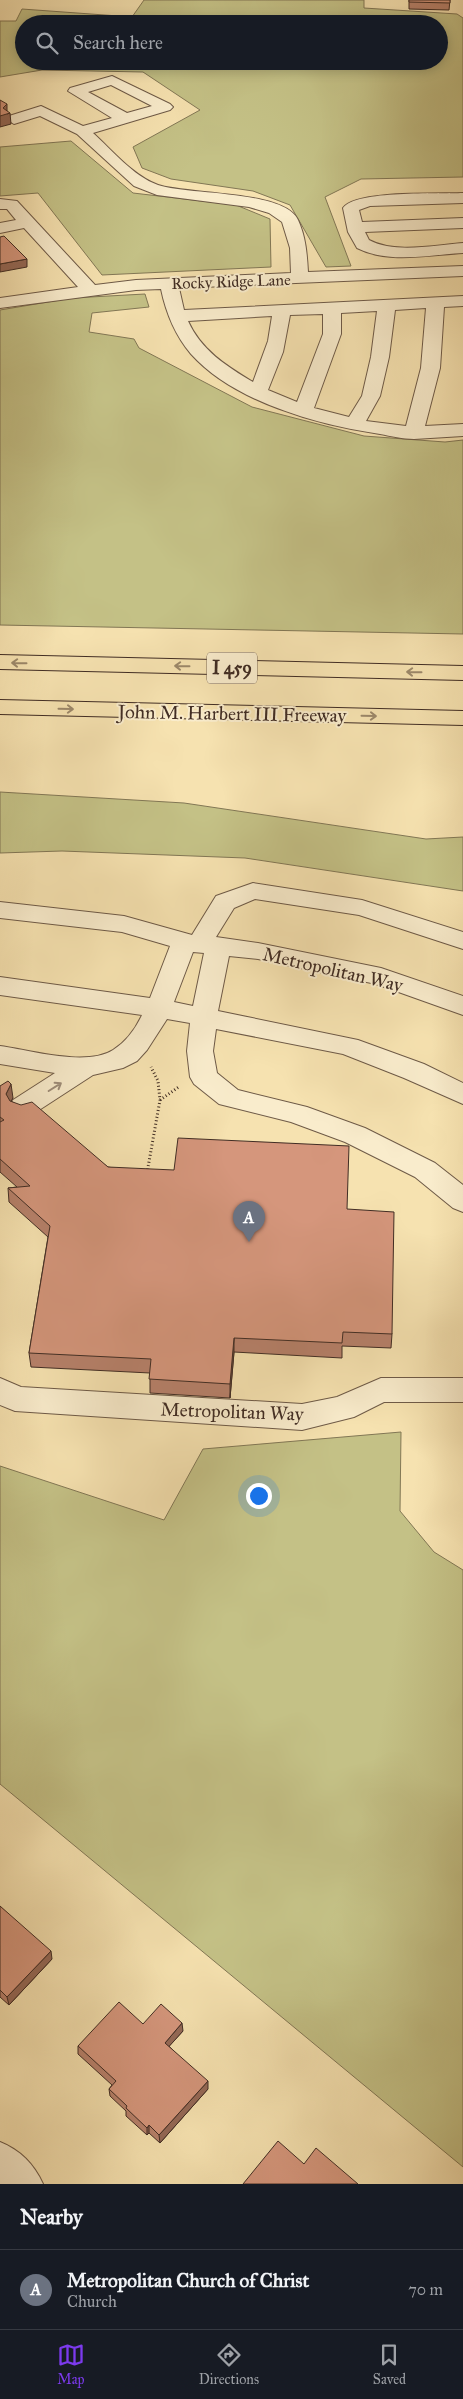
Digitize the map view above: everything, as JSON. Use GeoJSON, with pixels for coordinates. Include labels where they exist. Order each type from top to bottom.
{"type":"FeatureCollection","features":[{"type":"Feature","properties":{"kind":"highway","name":"I 459"},"geometry":{"type":"LineString","coordinates":[[0,662],[463,673]]}},
{"type":"Feature","properties":{"kind":"highway","name":"John M. Harbert III Freeway"},"geometry":{"type":"LineString","coordinates":[[0,707],[463,718]]}},
{"type":"Feature","properties":{"kind":"street"},"geometry":{"type":"LineString","coordinates":[[82,131],[126,118]]}},
{"type":"Feature","properties":{"kind":"street"},"geometry":{"type":"LineString","coordinates":[[11,125],[58,119],[82,131],[140,183],[157,190],[252,202],[275,210],[290,220],[298,248],[300,278]]}},
{"type":"Feature","properties":{"kind":"street"},"geometry":{"type":"LineString","coordinates":[[463,198],[400,199],[357,204],[351,208],[362,243],[377,250],[463,248]]}},
{"type":"Feature","properties":{"kind":"street"},"geometry":{"type":"LineString","coordinates":[[0,204],[11,204],[90,290]]}},
{"type":"Feature","properties":{"kind":"street"},"geometry":{"type":"LineString","coordinates":[[0,228],[29,222]]}},
{"type":"Feature","properties":{"kind":"street"},"geometry":{"type":"LineString","coordinates":[[356,227],[463,223]]}},
{"type":"Feature","properties":{"kind":"street","name":"Rocky Ridge Lane"},"geometry":{"type":"LineString","coordinates":[[0,303],[90,290],[169,283],[463,271]]}},
{"type":"Feature","properties":{"kind":"street"},"geometry":{"type":"LineString","coordinates":[[169,283],[173,307],[185,332],[199,351],[229,377],[258,392],[304,410],[355,424],[413,433],[463,430]]}},
{"type":"Feature","properties":{"kind":"street"},"geometry":{"type":"LineString","coordinates":[[413,433],[422,411],[428,377],[436,316],[434,301]]}},
{"type":"Feature","properties":{"kind":"street"},"geometry":{"type":"LineString","coordinates":[[177,316],[281,309],[463,301]]}},
{"type":"Feature","properties":{"kind":"street"},"geometry":{"type":"LineString","coordinates":[[355,424],[371,396],[380,357],[387,304]]}},
{"type":"Feature","properties":{"kind":"street"},"geometry":{"type":"LineString","coordinates":[[304,410],[315,387],[332,334],[332,307]]}},
{"type":"Feature","properties":{"kind":"street"},"geometry":{"type":"LineString","coordinates":[[258,392],[272,357],[280,325],[281,309]]}},
{"type":"Feature","properties":{"kind":"street"},"geometry":{"type":"LineString","coordinates":[[0,1055],[87,1066],[106,1064],[126,1054],[141,1039],[158,1008],[225,902],[253,892],[362,908],[463,941]]}},
{"type":"Feature","properties":{"kind":"street","name":"Metropolitan Way"},"geometry":{"type":"LineString","coordinates":[[0,910],[124,924],[200,944],[258,950],[381,977],[463,1006]]}},
{"type":"Feature","properties":{"kind":"street"},"geometry":{"type":"LineString","coordinates":[[200,944],[204,1016],[200,1051],[204,1077],[229,1097],[297,1114],[356,1135],[424,1170],[463,1201]]}},
{"type":"Feature","properties":{"kind":"street"},"geometry":{"type":"LineString","coordinates":[[0,986],[158,1008],[348,1046],[414,1071],[463,1094]]}},
{"type":"Feature","properties":{"kind":"street"},"geometry":{"type":"LineString","coordinates":[[23,1107],[87,1066]]}},
{"type":"Feature","properties":{"kind":"street","name":"Metropolitan Way"},"geometry":{"type":"LineString","coordinates":[[0,1390],[15,1399],[302,1417],[343,1408],[381,1390],[463,1390]]}},
{"type":"Feature","properties":{"kind":"street"},"geometry":{"type":"LineString","coordinates":[[0,2162],[22,2184]]}},
{"type":"Feature","properties":{"kind":"path"},"geometry":{"type":"LineString","coordinates":[[131,1050],[149,1063],[158,1081],[160,1100],[146,1174]]}},
{"type":"Feature","properties":{"kind":"shaded area"},"geometry":{"type":"Polygon","coordinates":[[[144,0],[364,0],[364,8],[457,14],[463,18],[463,177],[361,179],[325,197],[351,266],[326,267],[290,205],[253,191],[171,179],[142,168],[133,147],[200,110],[143,72],[42,70],[448,70],[448,15],[133,15],[144,0]]]}},
{"type":"Feature","properties":{"kind":"shaded area"},"geometry":{"type":"Polygon","coordinates":[[[22,9],[104,15],[19,15],[22,9]]]}},
{"type":"Feature","properties":{"kind":"shaded area"},"geometry":{"type":"Polygon","coordinates":[[[0,21],[15,21],[15,70],[42,70],[0,77],[0,21]]]}},
{"type":"Feature","properties":{"kind":"shaded area"},"geometry":{"type":"Polygon","coordinates":[[[71,141],[133,193],[236,205],[270,219],[271,267],[102,275],[38,193],[0,196],[0,147],[71,141]]]}},
{"type":"Feature","properties":{"kind":"shaded area"},"geometry":{"type":"Polygon","coordinates":[[[145,294],[149,307],[92,313],[89,332],[134,339],[139,348],[252,407],[364,436],[445,442],[463,440],[463,634],[0,625],[0,310],[72,298],[145,294]]]}},
{"type":"Feature","properties":{"kind":"shaded area"},"geometry":{"type":"Polygon","coordinates":[[[0,792],[184,803],[426,839],[463,837],[463,891],[245,858],[62,851],[0,853],[0,792]]]}},
{"type":"Feature","properties":{"kind":"shaded area"},"geometry":{"type":"Polygon","coordinates":[[[401,1432],[400,1511],[434,1552],[463,1570],[463,2167],[0,1784],[0,1466],[164,1520],[203,1449],[401,1432]]]}},
{"type":"Feature","properties":{"kind":"building"},"geometry":{"type":"Polygon","coordinates":[[[409,0],[450,0],[450,3],[409,2],[409,0]]]}},
{"type":"Feature","properties":{"kind":"building"},"geometry":{"type":"Polygon","coordinates":[[[0,100],[7,104],[3,108],[10,113],[0,116],[0,100]]]}},
{"type":"Feature","properties":{"kind":"building"},"geometry":{"type":"Polygon","coordinates":[[[4,236],[27,259],[0,264],[0,237],[4,236]]]}},
{"type":"Feature","properties":{"kind":"building"},"geometry":{"type":"Polygon","coordinates":[[[8,1081],[11,1084],[6,1094],[10,1101],[21,1105],[32,1102],[108,1167],[174,1170],[178,1138],[349,1146],[347,1209],[394,1212],[392,1334],[343,1332],[342,1343],[234,1338],[230,1384],[149,1379],[151,1359],[29,1353],[50,1226],[8,1188],[30,1186],[0,1159],[0,1122],[4,1120],[0,1117],[0,1086],[8,1081]]]}},
{"type":"Feature","properties":{"kind":"building"},"geometry":{"type":"Polygon","coordinates":[[[0,1906],[51,1951],[7,1997],[0,1990],[0,1906]]]}},
{"type":"Feature","properties":{"kind":"building"},"geometry":{"type":"Polygon","coordinates":[[[119,2002],[143,2024],[161,2004],[182,2023],[165,2043],[208,2081],[159,2135],[149,2125],[147,2128],[126,2108],[127,2106],[109,2089],[116,2081],[78,2046],[119,2002]]]}},
{"type":"Feature","properties":{"kind":"building"},"geometry":{"type":"Polygon","coordinates":[[[278,2141],[304,2164],[316,2148],[358,2184],[243,2184],[278,2141]]]}},
{"type":"Feature","properties":{"kind":"place","name":"Metropolitan Church of Christ"},"geometry":{"type":"Point","coordinates":[249,1242]}}]}
